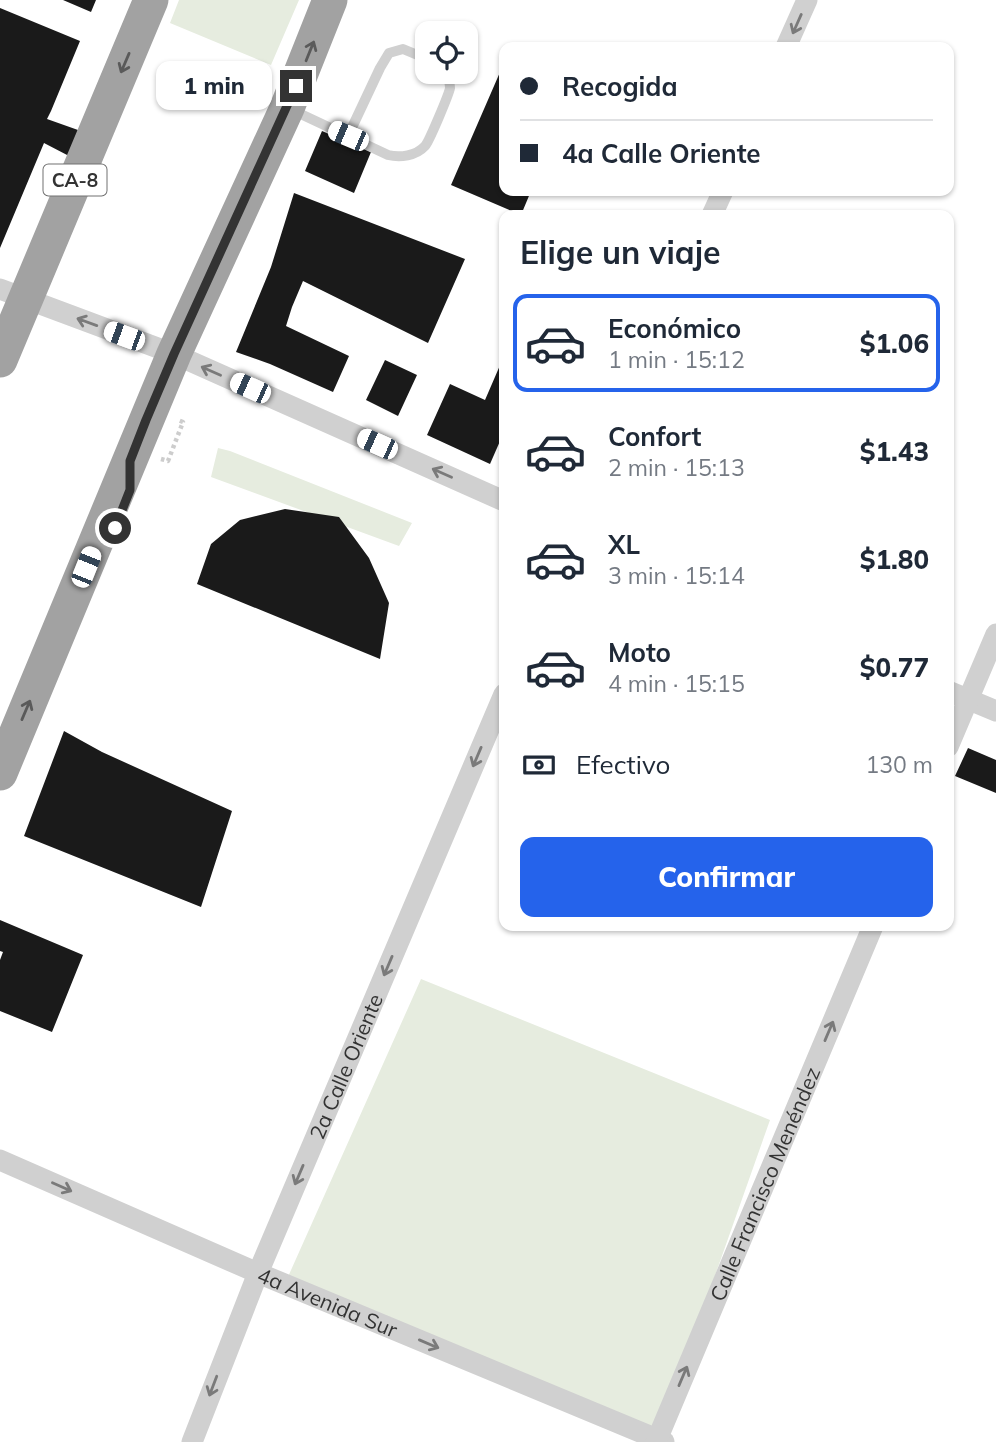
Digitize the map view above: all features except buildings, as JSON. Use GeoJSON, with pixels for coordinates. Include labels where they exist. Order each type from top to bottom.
{"type":"FeatureCollection","features":[{"type":"Feature","properties":{"kind":"highway","name":"CA-8"},"geometry":{"type":"LineString","coordinates":[[0,360],[13,294],[151,0]]}},
{"type":"Feature","properties":{"kind":"highway"},"geometry":{"type":"LineString","coordinates":[[0,773],[130,476],[174,354],[287,108],[330,0]]}},
{"type":"Feature","properties":{"kind":"street"},"geometry":{"type":"LineString","coordinates":[[788,42],[807,0]]}},
{"type":"Feature","properties":{"kind":"street"},"geometry":{"type":"LineString","coordinates":[[13,294],[174,354],[499,498]]}},
{"type":"Feature","properties":{"kind":"street"},"geometry":{"type":"LineString","coordinates":[[954,733],[996,634]]}},
{"type":"Feature","properties":{"kind":"street"},"geometry":{"type":"LineString","coordinates":[[954,694],[996,711]]}},
{"type":"Feature","properties":{"kind":"street","name":"2a Calle Oriente"},"geometry":{"type":"LineString","coordinates":[[192,1442],[258,1273],[499,706]]}},
{"type":"Feature","properties":{"kind":"street","name":"Calle Francisco Menéndez"},"geometry":{"type":"LineString","coordinates":[[659,1441],[871,931]]}},
{"type":"Feature","properties":{"kind":"street","name":"4a Avenida Sur"},"geometry":{"type":"LineString","coordinates":[[0,1160],[258,1273],[659,1441]]}},
{"type":"Feature","properties":{"kind":"lane"},"geometry":{"type":"LineString","coordinates":[[348,136],[389,53],[403,49],[415,54]]}},
{"type":"Feature","properties":{"kind":"lane"},"geometry":{"type":"LineString","coordinates":[[287,108],[388,155],[408,156],[425,147],[450,88],[449,84]]}},
{"type":"Feature","properties":{"kind":"path"},"geometry":{"type":"LineString","coordinates":[[168,461],[183,422]]}},
{"type":"Feature","properties":{"kind":"shaded area"},"geometry":{"type":"Polygon","coordinates":[[[179,0],[299,0],[271,65],[170,23],[179,0]]]}},
{"type":"Feature","properties":{"kind":"shaded area"},"geometry":{"type":"Polygon","coordinates":[[[218,448],[412,523],[399,546],[211,477],[218,448]]]}},
{"type":"Feature","properties":{"kind":"shaded area"},"geometry":{"type":"Polygon","coordinates":[[[421,979],[770,1120],[660,1431],[283,1288],[421,979]]]}},
{"type":"Feature","properties":{"kind":"route"},"geometry":{"type":"LineString","coordinates":[[115,528],[130,490],[130,461],[146,420],[296,86]]}}]}
